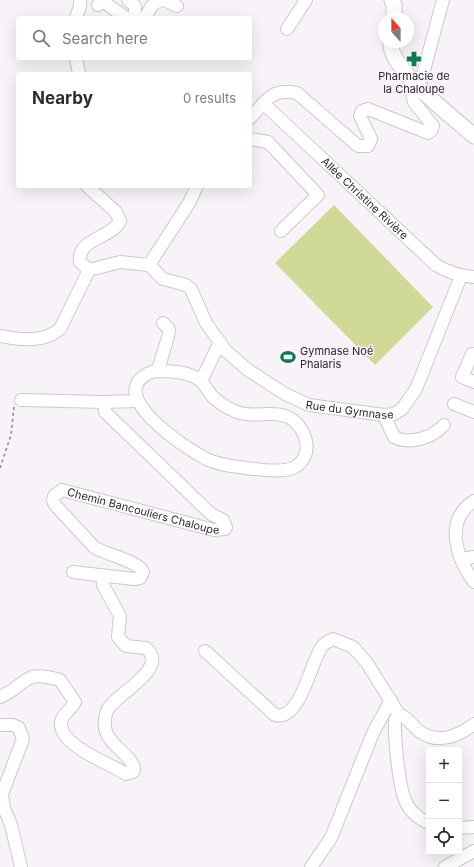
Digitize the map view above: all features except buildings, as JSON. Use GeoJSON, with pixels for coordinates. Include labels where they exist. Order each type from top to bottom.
{"type":"FeatureCollection","features":[{"type":"Feature","properties":{"kind":"main road"},"geometry":{"type":"LineString","coordinates":[[392,0],[394,12]]}},
{"type":"Feature","properties":{"kind":"main road"},"geometry":{"type":"LineString","coordinates":[[391,48],[394,58],[416,84],[474,136]]}},
{"type":"Feature","properties":{"kind":"street"},"geometry":{"type":"LineString","coordinates":[[77,16],[80,6],[80,0]]}},
{"type":"Feature","properties":{"kind":"street"},"geometry":{"type":"LineString","coordinates":[[128,0],[135,6],[135,14],[133,16]]}},
{"type":"Feature","properties":{"kind":"street"},"geometry":{"type":"LineString","coordinates":[[146,16],[156,1],[163,0],[177,6]]}},
{"type":"Feature","properties":{"kind":"street"},"geometry":{"type":"LineString","coordinates":[[287,29],[306,0]]}},
{"type":"Feature","properties":{"kind":"street"},"geometry":{"type":"LineString","coordinates":[[252,116],[275,93],[280,90],[296,93],[354,144],[363,148],[371,143],[371,139],[360,116],[364,110],[368,110],[428,133],[431,131],[433,126],[412,97],[416,84],[423,74],[443,0]]}},
{"type":"Feature","properties":{"kind":"street"},"geometry":{"type":"LineString","coordinates":[[93,2],[112,16]]}},
{"type":"Feature","properties":{"kind":"street"},"geometry":{"type":"LineString","coordinates":[[93,2],[104,2],[123,16]]}},
{"type":"Feature","properties":{"kind":"street"},"geometry":{"type":"LineString","coordinates":[[76,60],[79,72]]}},
{"type":"Feature","properties":{"kind":"street","name":"Allée Christine Rivière"},"geometry":{"type":"LineString","coordinates":[[264,104],[436,265],[446,272],[460,276],[474,277]]}},
{"type":"Feature","properties":{"kind":"street"},"geometry":{"type":"LineString","coordinates":[[252,139],[268,142],[318,195],[281,231]]}},
{"type":"Feature","properties":{"kind":"street"},"geometry":{"type":"LineString","coordinates":[[89,188],[116,212],[120,221],[117,228],[83,247],[79,254],[80,262],[89,270]]}},
{"type":"Feature","properties":{"kind":"street"},"geometry":{"type":"LineString","coordinates":[[0,336],[15,339],[43,339],[52,335],[60,329],[89,270],[120,262],[149,265],[196,188]]}},
{"type":"Feature","properties":{"kind":"street","name":"Rue du Gymnase"},"geometry":{"type":"LineString","coordinates":[[149,265],[163,279],[186,285],[191,289],[201,314],[226,351],[248,370],[285,394],[309,406],[384,416],[394,414],[402,409],[416,389],[460,276]]}},
{"type":"Feature","properties":{"kind":"street"},"geometry":{"type":"LineString","coordinates":[[158,371],[162,353],[169,334],[169,328],[162,322]]}},
{"type":"Feature","properties":{"kind":"street"},"geometry":{"type":"LineString","coordinates":[[201,381],[220,342]]}},
{"type":"Feature","properties":{"kind":"street"},"geometry":{"type":"LineString","coordinates":[[474,355],[472,354],[462,377],[474,382]]}},
{"type":"Feature","properties":{"kind":"street"},"geometry":{"type":"LineString","coordinates":[[158,371],[172,371],[201,381],[222,405],[238,413],[285,415],[294,421],[306,438],[307,449],[303,458],[294,468],[281,470],[239,467],[208,460],[184,446],[145,413],[137,401],[136,393],[139,381],[146,374],[158,371]]}},
{"type":"Feature","properties":{"kind":"street"},"geometry":{"type":"LineString","coordinates":[[21,400],[104,402],[137,401]]}},
{"type":"Feature","properties":{"kind":"street","name":"Chemin Bancouliers Chaloupe"},"geometry":{"type":"LineString","coordinates":[[102,575],[134,579],[140,578],[143,572],[139,567],[102,552],[94,547],[56,506],[53,501],[57,492],[62,490],[214,530],[224,529],[226,527],[223,520],[210,514],[105,412],[104,402]]}},
{"type":"Feature","properties":{"kind":"street"},"geometry":{"type":"LineString","coordinates":[[454,404],[474,412]]}},
{"type":"Feature","properties":{"kind":"street"},"geometry":{"type":"LineString","coordinates":[[384,416],[394,437],[403,441],[436,434],[444,425]]}},
{"type":"Feature","properties":{"kind":"street"},"geometry":{"type":"LineString","coordinates":[[474,502],[459,514],[455,529],[456,542],[461,559],[474,582]]}},
{"type":"Feature","properties":{"kind":"street"},"geometry":{"type":"LineString","coordinates":[[461,559],[474,557]]}},
{"type":"Feature","properties":{"kind":"street"},"geometry":{"type":"LineString","coordinates":[[0,697],[32,676],[51,677],[60,680],[75,702],[61,721],[61,730],[64,736],[72,744],[121,772],[131,774],[134,771],[133,763],[108,738],[105,722],[108,711],[115,700],[144,677],[150,667],[152,659],[151,653],[146,648],[126,646],[118,637],[120,616],[104,585],[102,575],[73,572]]}},
{"type":"Feature","properties":{"kind":"street"},"geometry":{"type":"LineString","coordinates":[[204,651],[275,715],[284,716],[302,693],[321,648],[333,639],[353,647],[367,663],[400,716],[406,718],[419,731],[436,738],[453,736],[461,733],[474,724]]}},
{"type":"Feature","properties":{"kind":"street"},"geometry":{"type":"LineString","coordinates":[[311,867],[331,838],[373,733],[391,700]]}},
{"type":"Feature","properties":{"kind":"street"},"geometry":{"type":"LineString","coordinates":[[400,716],[395,720],[395,725],[402,792],[409,808],[426,822]]}},
{"type":"Feature","properties":{"kind":"street"},"geometry":{"type":"LineString","coordinates":[[0,725],[13,725],[19,728],[23,739],[2,794],[4,808],[11,825],[20,867]]}},
{"type":"Feature","properties":{"kind":"street"},"geometry":{"type":"LineString","coordinates":[[462,828],[474,827]]}},
{"type":"Feature","properties":{"kind":"street"},"geometry":{"type":"LineString","coordinates":[[445,867],[474,851]]}},
{"type":"Feature","properties":{"kind":"path"},"geometry":{"type":"LineString","coordinates":[[0,468],[11,435],[16,400],[21,400]]}},
{"type":"Feature","properties":{"kind":"green space"},"geometry":{"type":"Polygon","coordinates":[[[334,205],[433,307],[375,365],[275,263],[334,205]]]}},
{"type":"Feature","properties":{"kind":"place","name":"Pharmacie de la Chaloupe"},"geometry":{"type":"Point","coordinates":[414,59]}},
{"type":"Feature","properties":{"kind":"place","name":"Gymnase Noé Phalaris"},"geometry":{"type":"Point","coordinates":[288,357]}}]}
